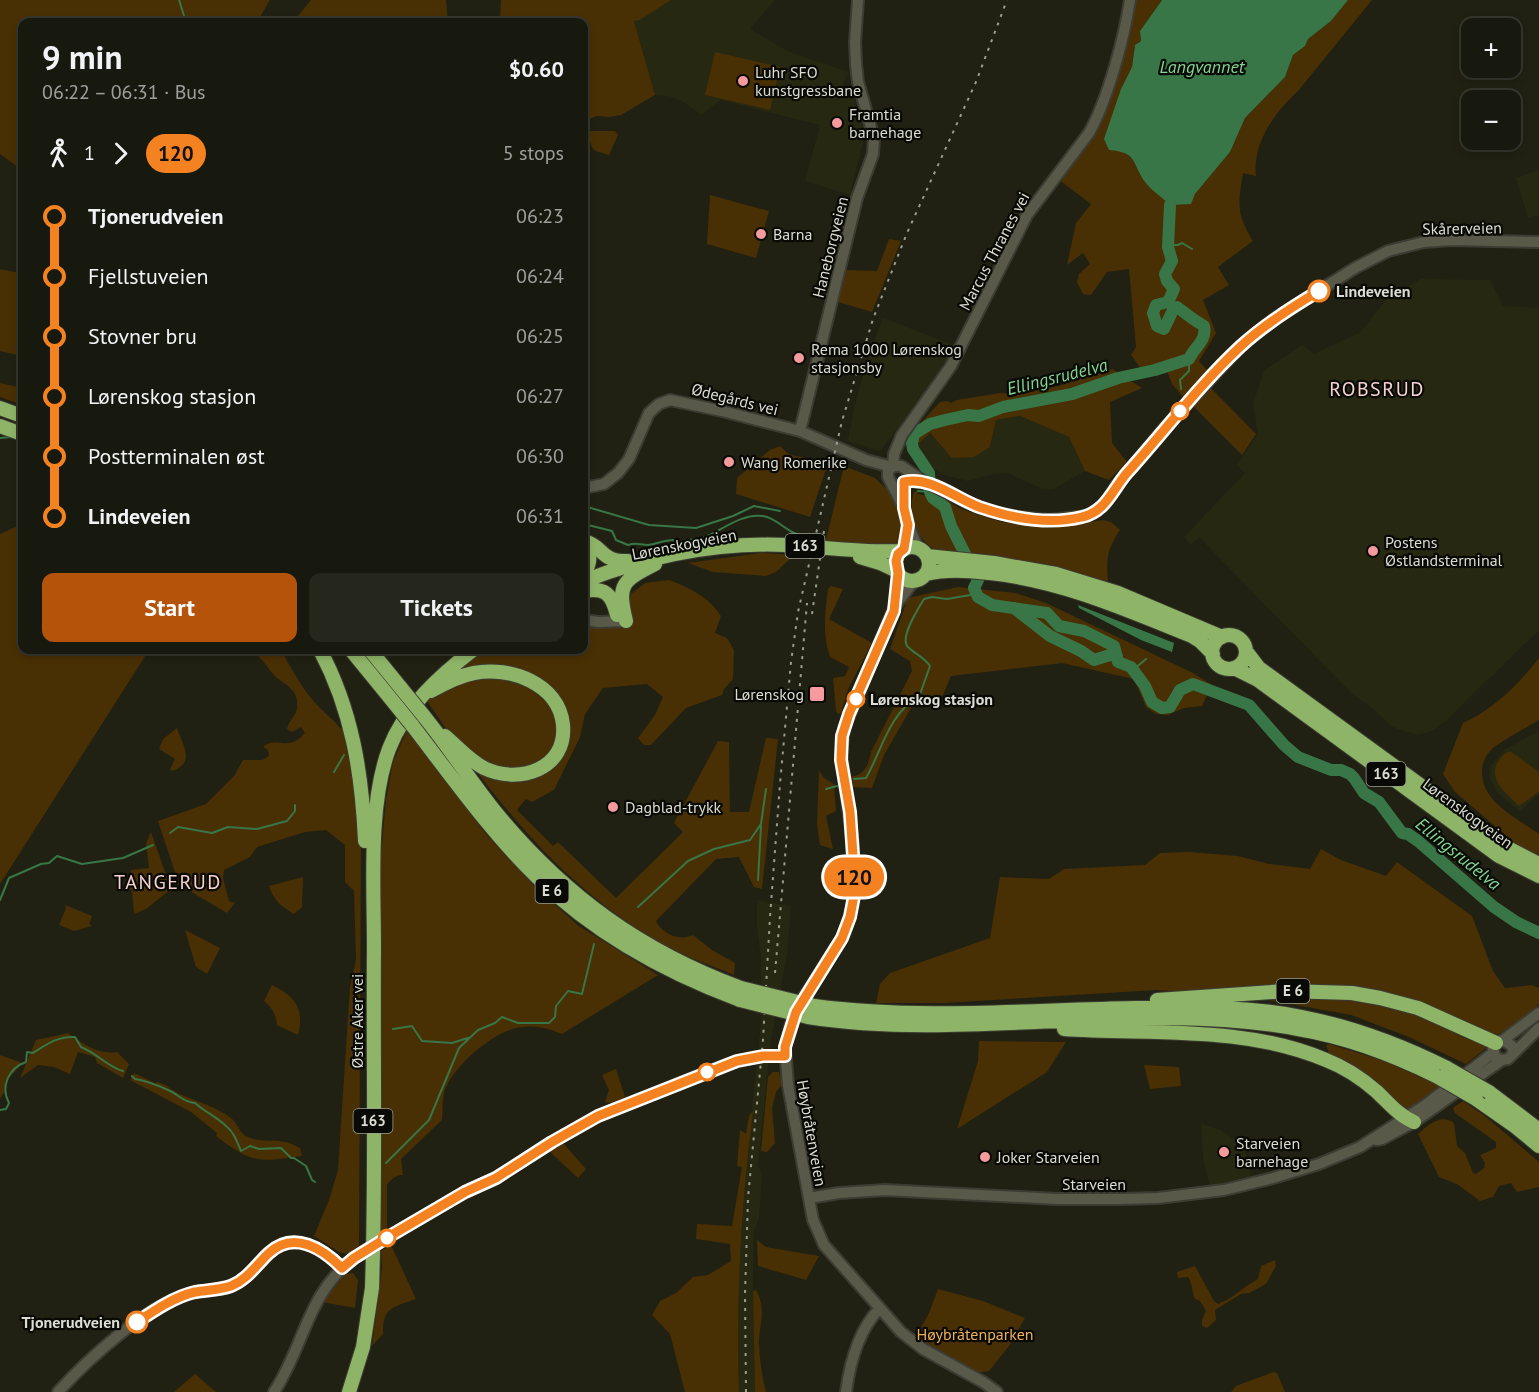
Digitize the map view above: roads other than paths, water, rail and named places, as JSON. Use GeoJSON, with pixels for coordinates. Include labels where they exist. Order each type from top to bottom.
{"type":"FeatureCollection","features":[{"type":"Feature","properties":{"kind":"highway"},"geometry":{"type":"LineString","coordinates":[[0,408],[18,415]]}},
{"type":"Feature","properties":{"kind":"highway"},"geometry":{"type":"LineString","coordinates":[[0,426],[18,433]]}},
{"type":"Feature","properties":{"kind":"highway"},"geometry":{"type":"LineString","coordinates":[[588,543],[613,561],[656,561]]}},
{"type":"Feature","properties":{"kind":"highway","name":"Lørenskogveien"},"geometry":{"type":"LineString","coordinates":[[588,580],[709,547],[763,544],[879,552],[913,551],[959,565],[1041,570],[1088,583],[1222,637]]}},
{"type":"Feature","properties":{"kind":"highway","name":"Lørenskogveien"},"geometry":{"type":"LineString","coordinates":[[588,588],[656,561],[758,549],[789,549],[854,555],[898,572]]}},
{"type":"Feature","properties":{"kind":"highway"},"geometry":{"type":"LineString","coordinates":[[588,551],[590,558],[588,567]]}},
{"type":"Feature","properties":{"kind":"highway"},"geometry":{"type":"LineString","coordinates":[[898,572],[896,561],[913,551],[929,567],[920,577]]}},
{"type":"Feature","properties":{"kind":"highway"},"geometry":{"type":"LineString","coordinates":[[622,622],[623,585],[630,577],[656,561]]}},
{"type":"Feature","properties":{"kind":"highway","name":"Lørenskogveien"},"geometry":{"type":"LineString","coordinates":[[920,577],[959,565]]}},
{"type":"Feature","properties":{"kind":"highway","name":"Lørenskogveien"},"geometry":{"type":"LineString","coordinates":[[979,567],[1099,598],[1192,636],[1213,654]]}},
{"type":"Feature","properties":{"kind":"highway","name":"163"},"geometry":{"type":"LineString","coordinates":[[898,572],[905,579],[920,577]]}},
{"type":"Feature","properties":{"kind":"highway"},"geometry":{"type":"LineString","coordinates":[[588,590],[596,589],[608,594],[622,622]]}},
{"type":"Feature","properties":{"kind":"highway"},"geometry":{"type":"LineString","coordinates":[[1213,654],[1216,642],[1222,637]]}},
{"type":"Feature","properties":{"kind":"highway","name":"163"},"geometry":{"type":"LineString","coordinates":[[1222,637],[1237,638],[1244,644],[1246,651]]}},
{"type":"Feature","properties":{"kind":"highway"},"geometry":{"type":"LineString","coordinates":[[1234,668],[1242,663],[1246,651]]}},
{"type":"Feature","properties":{"kind":"highway","name":"Lørenskogveien"},"geometry":{"type":"LineString","coordinates":[[1246,651],[1259,668],[1504,846],[1539,864]]}},
{"type":"Feature","properties":{"kind":"highway"},"geometry":{"type":"LineString","coordinates":[[322,654],[338,687],[353,735],[362,791],[365,841]]}},
{"type":"Feature","properties":{"kind":"highway","name":"E 6"},"geometry":{"type":"LineString","coordinates":[[354,654],[496,832],[537,878],[567,904],[622,944],[660,966],[701,985],[811,1011],[846,1022],[898,1025],[1167,1019],[1271,1024],[1366,1046],[1442,1072],[1489,1092],[1539,1130]]}},
{"type":"Feature","properties":{"kind":"highway","name":"E 6"},"geometry":{"type":"LineString","coordinates":[[373,654],[424,716],[497,814],[575,895],[646,945],[740,994]]}},
{"type":"Feature","properties":{"kind":"highway","name":"163"},"geometry":{"type":"LineString","coordinates":[[443,670],[459,654]]}},
{"type":"Feature","properties":{"kind":"highway","name":"163"},"geometry":{"type":"LineString","coordinates":[[443,670],[467,654]]}},
{"type":"Feature","properties":{"kind":"highway","name":"163"},"geometry":{"type":"LineString","coordinates":[[1213,654],[1218,665],[1226,669],[1234,668]]}},
{"type":"Feature","properties":{"kind":"highway","name":"Lørenskogveien"},"geometry":{"type":"LineString","coordinates":[[1234,668],[1258,680],[1499,856],[1539,876]]}},
{"type":"Feature","properties":{"kind":"highway","name":"Østre Aker vei"},"geometry":{"type":"LineString","coordinates":[[340,1392],[357,1332],[364,1270],[365,841],[374,777],[382,745],[391,725],[406,703],[443,670]]}},
{"type":"Feature","properties":{"kind":"highway","name":"Østre Aker vei"},"geometry":{"type":"LineString","coordinates":[[349,1392],[363,1347],[372,1288],[374,885],[378,799],[382,771],[393,738],[407,715],[443,670]]}},
{"type":"Feature","properties":{"kind":"highway","name":"E 6"},"geometry":{"type":"LineString","coordinates":[[424,694],[450,681],[473,674],[492,672],[512,674],[529,680],[549,694],[560,712],[563,731],[557,752],[543,767],[528,774],[506,775],[483,768],[466,756],[424,716]]}},
{"type":"Feature","properties":{"kind":"highway","name":"E 6"},"geometry":{"type":"LineString","coordinates":[[1082,1010],[1165,998],[1260,992],[1352,993],[1418,1008],[1499,1049]]}},
{"type":"Feature","properties":{"kind":"highway","name":"E 6"},"geometry":{"type":"LineString","coordinates":[[811,1011],[922,1014],[1213,1008],[1300,1016],[1371,1035],[1418,1053],[1539,1146]]}},
{"type":"Feature","properties":{"kind":"highway","name":"E 6"},"geometry":{"type":"LineString","coordinates":[[1011,1023],[1112,1032],[1239,1038],[1290,1047],[1322,1058],[1346,1070],[1409,1120]]}},
{"type":"Feature","properties":{"kind":"street","name":"Haneborgveien"},"geometry":{"type":"LineString","coordinates":[[800,430],[857,198],[873,154],[874,138],[858,82],[856,64],[858,0]]}},
{"type":"Feature","properties":{"kind":"street","name":"Marcus Thranes vei"},"geometry":{"type":"LineString","coordinates":[[913,551],[904,508],[898,445],[906,429],[951,366],[1027,215],[1089,133],[1109,82],[1130,0]]}},
{"type":"Feature","properties":{"kind":"street","name":"Skårerveien"},"geometry":{"type":"LineString","coordinates":[[900,472],[979,507],[1018,517],[1059,520],[1093,514],[1103,506],[1116,486],[1162,431],[1241,346],[1274,319],[1355,268],[1388,251],[1424,242],[1450,240],[1539,242]]}},
{"type":"Feature","properties":{"kind":"street","name":"Ødegårds vei"},"geometry":{"type":"LineString","coordinates":[[588,487],[604,484],[622,469],[629,459],[646,417],[655,406],[662,402],[677,400],[800,430]]}},
{"type":"Feature","properties":{"kind":"street"},"geometry":{"type":"LineString","coordinates":[[800,430],[866,460],[900,472]]}},
{"type":"Feature","properties":{"kind":"street"},"geometry":{"type":"LineString","coordinates":[[866,460],[897,484],[900,472]]}},
{"type":"Feature","properties":{"kind":"street"},"geometry":{"type":"LineString","coordinates":[[891,481],[888,474],[900,472]]}},
{"type":"Feature","properties":{"kind":"street","name":"Marcus Thranes vei"},"geometry":{"type":"LineString","coordinates":[[891,481],[904,508]]}},
{"type":"Feature","properties":{"kind":"street","name":"Høybråtenveien"},"geometry":{"type":"LineString","coordinates":[[898,572],[895,606],[844,728],[841,754],[854,876],[850,917],[842,938],[796,1012],[785,1047],[789,1097],[808,1198],[815,1227],[824,1245],[896,1328],[917,1345],[997,1392]]}},
{"type":"Feature","properties":{"kind":"street","name":"Høybråtenveien"},"geometry":{"type":"LineString","coordinates":[[895,606],[920,577]]}},
{"type":"Feature","properties":{"kind":"street"},"geometry":{"type":"LineString","coordinates":[[588,620],[622,622]]}},
{"type":"Feature","properties":{"kind":"street","name":"Starveien"},"geometry":{"type":"LineString","coordinates":[[808,1198],[885,1190],[1120,1200],[1224,1190],[1273,1178],[1319,1164],[1371,1141],[1379,1133],[1409,1120],[1499,1049],[1539,1013]]}},
{"type":"Feature","properties":{"kind":"street"},"geometry":{"type":"LineString","coordinates":[[1499,1049],[1512,1046],[1512,1052],[1539,1028]]}},
{"type":"Feature","properties":{"kind":"street"},"geometry":{"type":"LineString","coordinates":[[274,1392],[293,1358],[317,1299],[331,1279],[354,1258],[465,1192],[496,1178],[598,1116],[728,1064],[755,1057],[785,1056]]}},
{"type":"Feature","properties":{"kind":"street"},"geometry":{"type":"LineString","coordinates":[[58,1392],[102,1348],[156,1310],[183,1296],[236,1284],[270,1252],[280,1246],[289,1243],[307,1244],[321,1250],[342,1268]]}},
{"type":"Feature","properties":{"kind":"street"},"geometry":{"type":"LineString","coordinates":[[846,1392],[850,1368],[860,1337],[869,1319],[879,1309]]}},
{"type":"Feature","properties":{"kind":"water","name":"Langvannet"},"geometry":{"type":"Polygon","coordinates":[[[1162,0],[1348,0],[1331,21],[1308,39],[1305,46],[1293,55],[1285,77],[1245,118],[1230,152],[1195,194],[1191,204],[1170,205],[1145,182],[1130,156],[1109,150],[1104,139],[1121,89],[1132,67],[1135,45],[1141,41],[1140,31],[1162,0]]]}},
{"type":"Feature","properties":{"kind":"water"},"geometry":{"type":"Polygon","coordinates":[[[1078,605],[1174,643],[1172,652],[1141,640],[1079,608],[1078,605]]]}},
{"type":"Feature","properties":{"kind":"waterway"},"geometry":{"type":"LineString","coordinates":[[179,0],[185,18]]}},
{"type":"Feature","properties":{"kind":"waterway","name":"Ellingsrudelva"},"geometry":{"type":"LineString","coordinates":[[1170,205],[1168,247],[1172,261],[1165,274],[1167,281],[1174,289],[1168,302],[1156,305],[1153,313],[1157,326],[1164,329],[1174,308],[1177,307],[1204,326],[1204,336],[1189,359],[1155,370],[1118,378],[1072,394],[1003,407],[979,416],[968,415],[930,424],[914,434],[913,449],[929,473],[930,492],[933,498],[945,507],[951,526],[978,580],[974,588],[978,597],[992,605],[1047,613],[1059,626],[1084,631],[1114,646],[1118,662],[1131,667],[1145,686],[1152,702],[1162,708],[1170,707],[1180,690],[1193,684],[1249,705],[1284,745],[1298,757],[1331,770],[1341,770],[1350,774],[1364,793],[1379,802],[1402,833],[1418,841],[1494,907],[1516,922],[1539,933]]}},
{"type":"Feature","properties":{"kind":"waterway"},"geometry":{"type":"LineString","coordinates":[[1168,245],[1182,243],[1192,249]]}},
{"type":"Feature","properties":{"kind":"waterway"},"geometry":{"type":"LineString","coordinates":[[1181,389],[1180,380],[1189,371],[1189,359]]}},
{"type":"Feature","properties":{"kind":"waterway"},"geometry":{"type":"LineString","coordinates":[[0,438],[12,437]]}},
{"type":"Feature","properties":{"kind":"waterway"},"geometry":{"type":"LineString","coordinates":[[918,491],[930,492]]}},
{"type":"Feature","properties":{"kind":"waterway"},"geometry":{"type":"LineString","coordinates":[[588,507],[649,525],[696,528],[733,516],[754,506],[780,511]]}},
{"type":"Feature","properties":{"kind":"waterway"},"geometry":{"type":"LineString","coordinates":[[588,525],[612,531],[616,540],[628,545],[648,545],[674,540],[676,544],[699,539],[739,520],[755,516],[768,517],[798,535],[804,536]]}},
{"type":"Feature","properties":{"kind":"waterway"},"geometry":{"type":"LineString","coordinates":[[854,779],[866,778],[893,722],[909,703],[919,697],[930,666],[908,647],[906,637],[910,623],[924,599],[932,597],[947,599],[976,594]]}},
{"type":"Feature","properties":{"kind":"waterway","name":"Ellingsrudelva"},"geometry":{"type":"LineString","coordinates":[[1014,608],[1050,636],[1094,660],[1110,655],[1117,656]]}},
{"type":"Feature","properties":{"kind":"waterway"},"geometry":{"type":"LineString","coordinates":[[1133,670],[1146,659]]}},
{"type":"Feature","properties":{"kind":"waterway"},"geometry":{"type":"LineString","coordinates":[[334,772],[344,755]]}},
{"type":"Feature","properties":{"kind":"waterway"},"geometry":{"type":"LineString","coordinates":[[826,789],[837,786]]}},
{"type":"Feature","properties":{"kind":"waterway"},"geometry":{"type":"LineString","coordinates":[[638,907],[688,861],[714,849],[750,840],[761,824],[766,789]]}},
{"type":"Feature","properties":{"kind":"waterway"},"geometry":{"type":"LineString","coordinates":[[170,833],[178,827],[212,833],[228,827],[257,829],[287,821],[295,811],[295,805]]}},
{"type":"Feature","properties":{"kind":"waterway"},"geometry":{"type":"LineString","coordinates":[[758,880],[761,826]]}},
{"type":"Feature","properties":{"kind":"waterway"},"geometry":{"type":"LineString","coordinates":[[0,900],[9,878],[41,864],[49,863],[57,856],[82,864],[123,858],[153,845]]}},
{"type":"Feature","properties":{"kind":"waterway"},"geometry":{"type":"LineString","coordinates":[[386,1163],[429,1120],[459,1048],[478,1030],[495,1023],[502,1017],[518,1023],[549,1023],[555,1017],[556,1006],[568,991],[582,994],[594,944]]}},
{"type":"Feature","properties":{"kind":"waterway"},"geometry":{"type":"LineString","coordinates":[[393,1029],[412,1026],[422,1041],[452,1043],[468,1038]]}},
{"type":"Feature","properties":{"kind":"waterway"},"geometry":{"type":"LineString","coordinates":[[0,1110],[6,1109],[9,1103],[5,1090],[8,1078],[15,1069],[26,1062],[27,1052],[33,1053],[58,1039],[75,1037],[81,1047],[112,1067],[123,1071]]}},
{"type":"Feature","properties":{"kind":"waterway"},"geometry":{"type":"LineString","coordinates":[[132,1076],[168,1090],[188,1102],[195,1103],[229,1128],[241,1151],[250,1146],[259,1149],[281,1148],[291,1158],[306,1166],[315,1182]]}},
{"type":"Feature","properties":{"kind":"railway"},"geometry":{"type":"LineString","coordinates":[[746,1392],[745,1294],[748,1198],[763,1040],[780,784],[798,612],[842,421],[873,319],[907,233],[976,82],[1007,0]]}},
{"type":"Feature","properties":{"kind":"railway"},"geometry":{"type":"LineString","coordinates":[[812,614],[824,531]]}},
{"type":"Feature","properties":{"kind":"railway"},"geometry":{"type":"LineString","coordinates":[[775,973],[807,603]]}},
{"type":"Feature","properties":{"kind":"place","name":"Luhr SFO kunstgressbane"},"geometry":{"type":"Point","coordinates":[743,81]}},
{"type":"Feature","properties":{"kind":"place","name":"Framtia barnehage"},"geometry":{"type":"Point","coordinates":[837,123]}},
{"type":"Feature","properties":{"kind":"place","name":"Barna"},"geometry":{"type":"Point","coordinates":[761,234]}},
{"type":"Feature","properties":{"kind":"place","name":"Lindeveien"},"geometry":{"type":"Point","coordinates":[1319,291]}},
{"type":"Feature","properties":{"kind":"place","name":"Rema 1000 Lørenskog stasjonsby"},"geometry":{"type":"Point","coordinates":[799,358]}},
{"type":"Feature","properties":{"kind":"place","name":"Wang Romerike"},"geometry":{"type":"Point","coordinates":[729,462]}},
{"type":"Feature","properties":{"kind":"place","name":"Postens Østlandsterminal"},"geometry":{"type":"Point","coordinates":[1373,551]}},
{"type":"Feature","properties":{"kind":"place","name":"Lørenskog"},"geometry":{"type":"Point","coordinates":[817,694]}},
{"type":"Feature","properties":{"kind":"place","name":"Lørenskog stasjon"},"geometry":{"type":"Point","coordinates":[856,699]}},
{"type":"Feature","properties":{"kind":"place","name":"Dagblad-trykk"},"geometry":{"type":"Point","coordinates":[613,807]}},
{"type":"Feature","properties":{"kind":"place","name":"Starveien barnehage"},"geometry":{"type":"Point","coordinates":[1224,1152]}},
{"type":"Feature","properties":{"kind":"place","name":"Joker Starveien"},"geometry":{"type":"Point","coordinates":[985,1157]}},
{"type":"Feature","properties":{"kind":"place","name":"Tjonerudveien"},"geometry":{"type":"Point","coordinates":[137,1322]}},
{"type":"Feature","properties":{"kind":"district","name":"ROBSRUD"},"geometry":{"type":"Point","coordinates":[1377,389]}},
{"type":"Feature","properties":{"kind":"district","name":"TANGERUD"},"geometry":{"type":"Point","coordinates":[168,882]}},
{"type":"Feature","properties":{"kind":"park label","name":"Høybråtenparken"},"geometry":{"type":"Point","coordinates":[975,1334]}}]}
